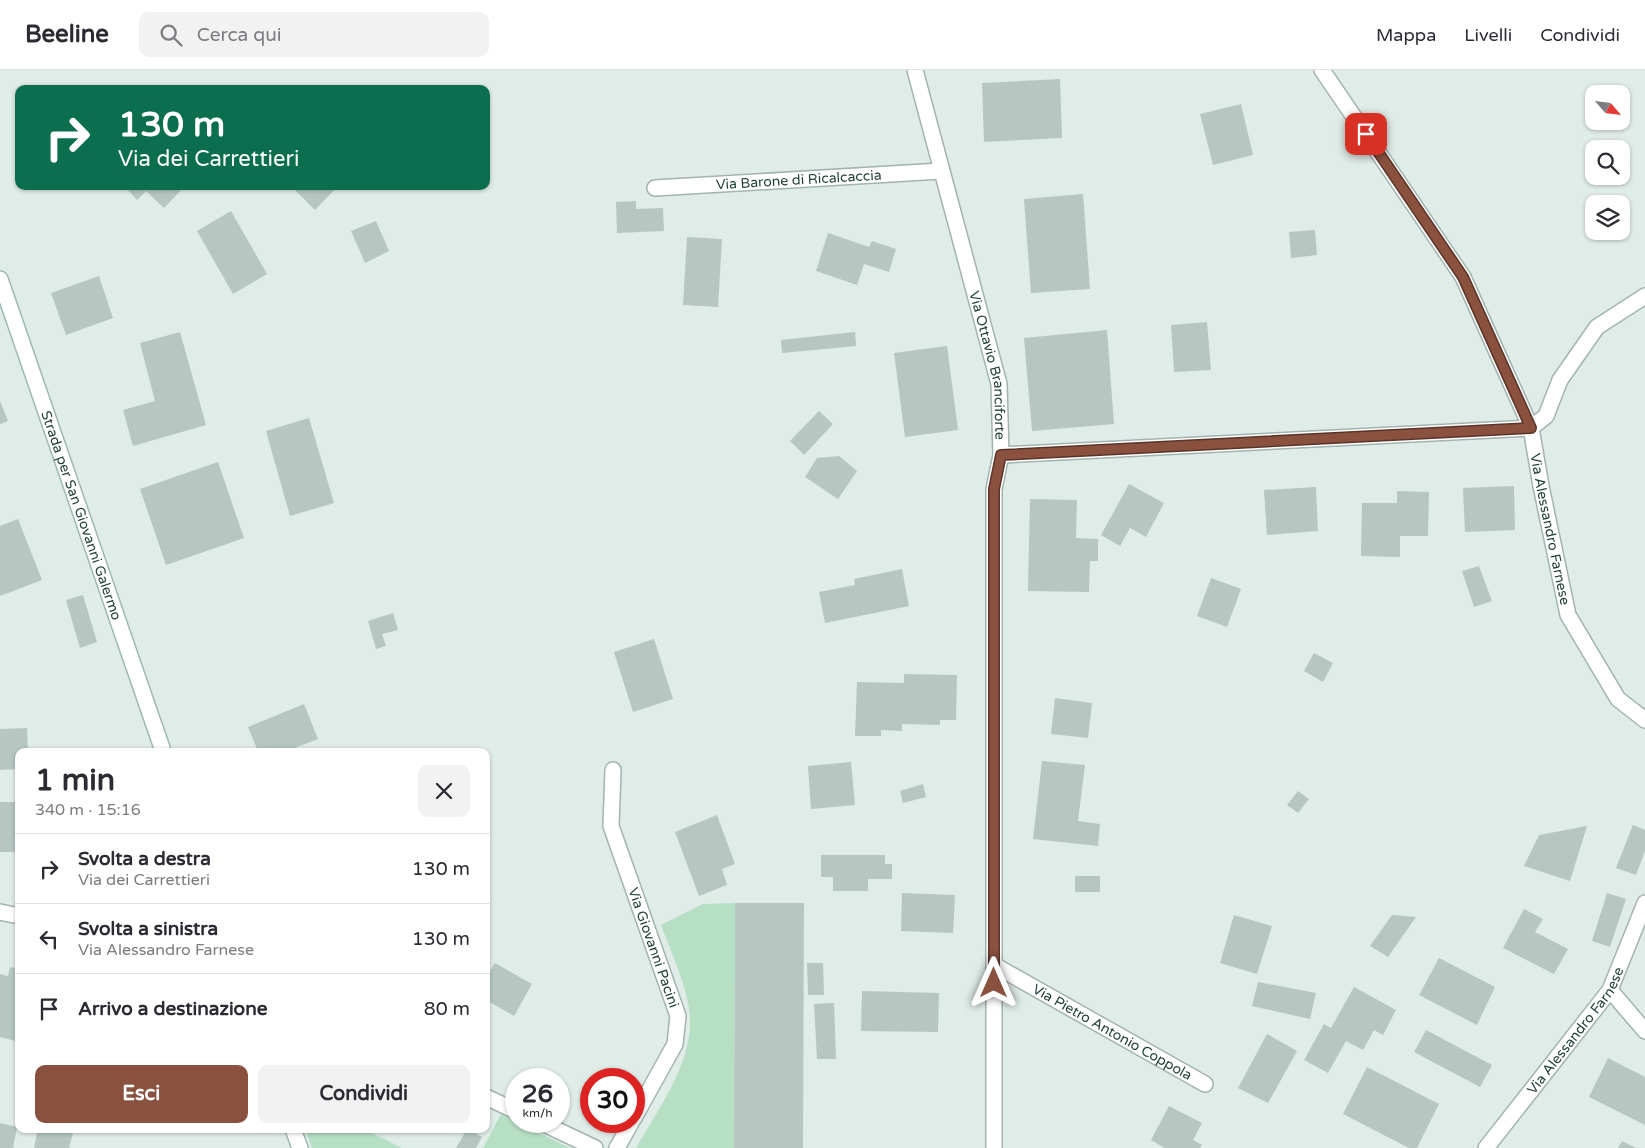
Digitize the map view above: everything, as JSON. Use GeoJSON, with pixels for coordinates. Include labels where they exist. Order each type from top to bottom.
{"type":"FeatureCollection","features":[{"type":"Feature","properties":{"kind":"street","name":"Via Ottavio Branciforte"},"geometry":{"type":"LineString","coordinates":[[915,70],[940,171],[999,384],[1001,455],[994,489],[994,1148]]}},
{"type":"Feature","properties":{"kind":"street","name":"Via Alessandro Farnese"},"geometry":{"type":"LineString","coordinates":[[1322,70],[1463,277],[1531,428],[1568,615],[1618,698],[1645,720]]}},
{"type":"Feature","properties":{"kind":"street","name":"Via Barone di Ricalcaccia"},"geometry":{"type":"LineString","coordinates":[[655,188],[940,171]]}},
{"type":"Feature","properties":{"kind":"street","name":"Strada per San Giovanni Galermo"},"geometry":{"type":"LineString","coordinates":[[0,279],[162,748]]}},
{"type":"Feature","properties":{"kind":"street"},"geometry":{"type":"LineString","coordinates":[[1001,455],[1531,428],[1546,416],[1560,380],[1596,327],[1645,296]]}},
{"type":"Feature","properties":{"kind":"street","name":"Via Giovanni Pacini"},"geometry":{"type":"LineString","coordinates":[[613,770],[611,826],[678,1016],[675,1044],[645,1098]]}},
{"type":"Feature","properties":{"kind":"street","name":"Via Alessandro Farnese"},"geometry":{"type":"LineString","coordinates":[[1486,1148],[1610,990],[1645,903]]}},
{"type":"Feature","properties":{"kind":"street"},"geometry":{"type":"LineString","coordinates":[[0,912],[15,915]]}},
{"type":"Feature","properties":{"kind":"street","name":"Via Pietro Antonio Coppola"},"geometry":{"type":"LineString","coordinates":[[994,965],[1205,1084]]}},
{"type":"Feature","properties":{"kind":"street"},"geometry":{"type":"LineString","coordinates":[[1610,990],[1645,1031]]}},
{"type":"Feature","properties":{"kind":"street"},"geometry":{"type":"LineString","coordinates":[[490,1098],[505,1106]]}},
{"type":"Feature","properties":{"kind":"street"},"geometry":{"type":"LineString","coordinates":[[294,1133],[300,1148]]}},
{"type":"Feature","properties":{"kind":"street"},"geometry":{"type":"LineString","coordinates":[[563,1133],[594,1148]]}},
{"type":"Feature","properties":{"kind":"street","name":"Via Giovanni Pacini"},"geometry":{"type":"LineString","coordinates":[[618,1148],[626,1133]]}},
{"type":"Feature","properties":{"kind":"green space"},"geometry":{"type":"Polygon","coordinates":[[[735,903],[734,1148],[636,1148],[680,1069],[689,1035],[690,1018],[686,995],[661,925],[703,904],[735,903]]]}},
{"type":"Feature","properties":{"kind":"green space"},"geometry":{"type":"Polygon","coordinates":[[[501,1114],[505,1116],[505,1133],[540,1133],[570,1148],[483,1148],[501,1114]]]}},
{"type":"Feature","properties":{"kind":"green space"},"geometry":{"type":"Polygon","coordinates":[[[306,1133],[372,1133],[402,1148],[312,1148],[306,1133]]]}},
{"type":"Feature","properties":{"kind":"building"},"geometry":{"type":"Polygon","coordinates":[[[1060,79],[1062,138],[984,142],[982,83],[1060,79]]]}},
{"type":"Feature","properties":{"kind":"building"},"geometry":{"type":"Polygon","coordinates":[[[1241,104],[1253,155],[1213,165],[1200,114],[1241,104]]]}},
{"type":"Feature","properties":{"kind":"building"},"geometry":{"type":"Polygon","coordinates":[[[128,190],[181,190],[164,208],[146,191],[137,200],[128,190]]]}},
{"type":"Feature","properties":{"kind":"building"},"geometry":{"type":"Polygon","coordinates":[[[295,190],[334,190],[315,210],[295,190]]]}},
{"type":"Feature","properties":{"kind":"building"},"geometry":{"type":"Polygon","coordinates":[[[1083,194],[1090,289],[1031,293],[1024,199],[1083,194]]]}},
{"type":"Feature","properties":{"kind":"building"},"geometry":{"type":"Polygon","coordinates":[[[636,201],[636,209],[663,208],[664,231],[617,233],[616,202],[636,201]]]}},
{"type":"Feature","properties":{"kind":"building"},"geometry":{"type":"Polygon","coordinates":[[[231,211],[267,274],[233,294],[197,231],[231,211]]]}},
{"type":"Feature","properties":{"kind":"building"},"geometry":{"type":"Polygon","coordinates":[[[376,221],[389,251],[365,263],[351,231],[376,221]]]}},
{"type":"Feature","properties":{"kind":"building"},"geometry":{"type":"Polygon","coordinates":[[[1315,230],[1317,255],[1291,258],[1289,232],[1315,230]]]}},
{"type":"Feature","properties":{"kind":"building"},"geometry":{"type":"Polygon","coordinates":[[[828,233],[869,247],[872,241],[896,249],[889,272],[864,264],[857,285],[816,271],[828,233]]]}},
{"type":"Feature","properties":{"kind":"building"},"geometry":{"type":"Polygon","coordinates":[[[687,237],[722,239],[718,307],[683,305],[687,237]]]}},
{"type":"Feature","properties":{"kind":"building"},"geometry":{"type":"Polygon","coordinates":[[[99,276],[113,318],[66,335],[51,293],[99,276]]]}},
{"type":"Feature","properties":{"kind":"building"},"geometry":{"type":"Polygon","coordinates":[[[1207,322],[1211,370],[1174,372],[1171,325],[1207,322]]]}},
{"type":"Feature","properties":{"kind":"building"},"geometry":{"type":"Polygon","coordinates":[[[1107,330],[1114,424],[1032,431],[1024,338],[1107,330]]]}},
{"type":"Feature","properties":{"kind":"building"},"geometry":{"type":"Polygon","coordinates":[[[180,332],[206,425],[133,446],[123,410],[155,401],[140,343],[180,332]]]}},
{"type":"Feature","properties":{"kind":"building"},"geometry":{"type":"Polygon","coordinates":[[[855,332],[856,346],[782,353],[781,340],[855,332]]]}},
{"type":"Feature","properties":{"kind":"building"},"geometry":{"type":"Polygon","coordinates":[[[947,346],[958,430],[905,437],[894,353],[947,346]]]}},
{"type":"Feature","properties":{"kind":"building"},"geometry":{"type":"Polygon","coordinates":[[[0,401],[8,421],[0,424],[0,401]]]}},
{"type":"Feature","properties":{"kind":"building"},"geometry":{"type":"Polygon","coordinates":[[[819,411],[833,424],[804,455],[790,441],[819,411]]]}},
{"type":"Feature","properties":{"kind":"building"},"geometry":{"type":"Polygon","coordinates":[[[309,418],[334,503],[290,516],[266,431],[309,418]]]}},
{"type":"Feature","properties":{"kind":"building"},"geometry":{"type":"Polygon","coordinates":[[[839,456],[857,471],[838,499],[805,477],[817,458],[839,456]]]}},
{"type":"Feature","properties":{"kind":"building"},"geometry":{"type":"Polygon","coordinates":[[[218,462],[244,538],[166,565],[140,489],[218,462]]]}},
{"type":"Feature","properties":{"kind":"building"},"geometry":{"type":"Polygon","coordinates":[[[1129,484],[1164,503],[1146,537],[1130,528],[1120,546],[1101,535],[1129,484]]]}},
{"type":"Feature","properties":{"kind":"building"},"geometry":{"type":"Polygon","coordinates":[[[1514,486],[1515,530],[1465,532],[1463,488],[1514,486]]]}},
{"type":"Feature","properties":{"kind":"building"},"geometry":{"type":"Polygon","coordinates":[[[1316,487],[1318,531],[1267,535],[1264,490],[1316,487]]]}},
{"type":"Feature","properties":{"kind":"building"},"geometry":{"type":"Polygon","coordinates":[[[1397,491],[1429,492],[1428,536],[1400,536],[1400,557],[1361,556],[1362,503],[1397,503],[1397,491]]]}},
{"type":"Feature","properties":{"kind":"building"},"geometry":{"type":"Polygon","coordinates":[[[1030,499],[1077,500],[1076,538],[1098,539],[1098,561],[1090,561],[1089,592],[1028,591],[1030,499]]]}},
{"type":"Feature","properties":{"kind":"building"},"geometry":{"type":"Polygon","coordinates":[[[18,519],[42,580],[0,596],[0,526],[18,519]]]}},
{"type":"Feature","properties":{"kind":"building"},"geometry":{"type":"Polygon","coordinates":[[[1479,566],[1492,601],[1474,607],[1462,571],[1479,566]]]}},
{"type":"Feature","properties":{"kind":"building"},"geometry":{"type":"Polygon","coordinates":[[[902,569],[909,606],[825,623],[819,592],[855,585],[854,579],[902,569]]]}},
{"type":"Feature","properties":{"kind":"building"},"geometry":{"type":"Polygon","coordinates":[[[1211,578],[1241,589],[1227,627],[1197,616],[1211,578]]]}},
{"type":"Feature","properties":{"kind":"building"},"geometry":{"type":"Polygon","coordinates":[[[83,595],[97,642],[80,648],[66,600],[83,595]]]}},
{"type":"Feature","properties":{"kind":"building"},"geometry":{"type":"Polygon","coordinates":[[[393,613],[398,630],[382,634],[386,646],[376,649],[368,621],[393,613]]]}},
{"type":"Feature","properties":{"kind":"building"},"geometry":{"type":"Polygon","coordinates":[[[654,639],[673,699],[633,712],[614,652],[654,639]]]}},
{"type":"Feature","properties":{"kind":"building"},"geometry":{"type":"Polygon","coordinates":[[[1314,653],[1333,663],[1323,682],[1304,671],[1314,653]]]}},
{"type":"Feature","properties":{"kind":"building"},"geometry":{"type":"Polygon","coordinates":[[[904,674],[957,675],[956,720],[940,720],[940,725],[902,724],[902,731],[881,730],[881,736],[855,736],[857,682],[904,683],[904,674]]]}},
{"type":"Feature","properties":{"kind":"building"},"geometry":{"type":"Polygon","coordinates":[[[1055,698],[1092,703],[1088,738],[1051,734],[1055,698]]]}},
{"type":"Feature","properties":{"kind":"building"},"geometry":{"type":"Polygon","coordinates":[[[304,704],[318,739],[295,748],[257,748],[248,727],[304,704]]]}},
{"type":"Feature","properties":{"kind":"building"},"geometry":{"type":"Polygon","coordinates":[[[27,728],[28,748],[15,748],[15,769],[0,770],[0,729],[27,728]]]}},
{"type":"Feature","properties":{"kind":"building"},"geometry":{"type":"Polygon","coordinates":[[[1042,761],[1085,765],[1078,821],[1100,824],[1098,846],[1033,839],[1042,761]]]}},
{"type":"Feature","properties":{"kind":"building"},"geometry":{"type":"Polygon","coordinates":[[[851,762],[855,805],[811,809],[808,766],[851,762]]]}},
{"type":"Feature","properties":{"kind":"building"},"geometry":{"type":"Polygon","coordinates":[[[923,784],[926,797],[903,803],[900,791],[923,784]]]}},
{"type":"Feature","properties":{"kind":"building"},"geometry":{"type":"Polygon","coordinates":[[[1298,791],[1309,799],[1298,813],[1287,805],[1298,791]]]}},
{"type":"Feature","properties":{"kind":"building"},"geometry":{"type":"Polygon","coordinates":[[[0,802],[15,802],[15,852],[0,852],[0,802]]]}},
{"type":"Feature","properties":{"kind":"building"},"geometry":{"type":"Polygon","coordinates":[[[717,815],[735,864],[722,869],[727,885],[699,896],[675,832],[717,815]]]}},
{"type":"Feature","properties":{"kind":"building"},"geometry":{"type":"Polygon","coordinates":[[[1633,825],[1645,830],[1645,851],[1636,875],[1616,868],[1633,825]]]}},
{"type":"Feature","properties":{"kind":"building"},"geometry":{"type":"Polygon","coordinates":[[[1587,826],[1570,881],[1524,866],[1539,835],[1587,826]]]}},
{"type":"Feature","properties":{"kind":"building"},"geometry":{"type":"Polygon","coordinates":[[[821,855],[885,855],[885,864],[892,864],[892,879],[868,879],[868,891],[833,891],[833,877],[821,877],[821,855]]]}},
{"type":"Feature","properties":{"kind":"building"},"geometry":{"type":"Polygon","coordinates":[[[1075,876],[1100,876],[1100,892],[1075,892],[1075,876]]]}},
{"type":"Feature","properties":{"kind":"building"},"geometry":{"type":"Polygon","coordinates":[[[902,893],[955,895],[953,933],[901,931],[902,893]]]}},
{"type":"Feature","properties":{"kind":"building"},"geometry":{"type":"Polygon","coordinates":[[[1607,893],[1626,899],[1610,947],[1592,941],[1607,893]]]}},
{"type":"Feature","properties":{"kind":"building"},"geometry":{"type":"Polygon","coordinates":[[[735,903],[804,903],[803,1148],[734,1148],[735,903]]]}},
{"type":"Feature","properties":{"kind":"building"},"geometry":{"type":"Polygon","coordinates":[[[1524,909],[1543,919],[1535,932],[1568,949],[1554,974],[1503,948],[1524,909]]]}},
{"type":"Feature","properties":{"kind":"building"},"geometry":{"type":"Polygon","coordinates":[[[1234,915],[1272,926],[1257,974],[1220,963],[1234,915]]]}},
{"type":"Feature","properties":{"kind":"building"},"geometry":{"type":"Polygon","coordinates":[[[1392,915],[1416,917],[1388,957],[1370,946],[1392,915]]]}},
{"type":"Feature","properties":{"kind":"building"},"geometry":{"type":"Polygon","coordinates":[[[1439,958],[1495,987],[1477,1025],[1419,995],[1439,958]]]}},
{"type":"Feature","properties":{"kind":"building"},"geometry":{"type":"Polygon","coordinates":[[[495,963],[532,984],[514,1016],[490,1002],[490,971],[495,963]]]}},
{"type":"Feature","properties":{"kind":"building"},"geometry":{"type":"Polygon","coordinates":[[[807,963],[823,963],[824,995],[808,995],[807,963]]]}},
{"type":"Feature","properties":{"kind":"building"},"geometry":{"type":"Polygon","coordinates":[[[10,967],[15,968],[15,1041],[0,1037],[0,974],[8,976],[10,967]]]}},
{"type":"Feature","properties":{"kind":"building"},"geometry":{"type":"Polygon","coordinates":[[[1258,982],[1316,993],[1310,1019],[1252,1006],[1258,982]]]}},
{"type":"Feature","properties":{"kind":"building"},"geometry":{"type":"Polygon","coordinates":[[[1354,987],[1396,1010],[1383,1035],[1374,1030],[1363,1050],[1346,1041],[1328,1073],[1304,1060],[1324,1024],[1331,1028],[1354,987]]]}},
{"type":"Feature","properties":{"kind":"building"},"geometry":{"type":"Polygon","coordinates":[[[862,991],[939,993],[938,1032],[861,1031],[862,991]]]}},
{"type":"Feature","properties":{"kind":"building"},"geometry":{"type":"Polygon","coordinates":[[[834,1003],[836,1059],[817,1059],[814,1004],[834,1003]]]}},
{"type":"Feature","properties":{"kind":"building"},"geometry":{"type":"Polygon","coordinates":[[[1426,1030],[1492,1065],[1480,1087],[1414,1052],[1426,1030]]]}},
{"type":"Feature","properties":{"kind":"building"},"geometry":{"type":"Polygon","coordinates":[[[1267,1034],[1297,1051],[1268,1103],[1238,1088],[1267,1034]]]}},
{"type":"Feature","properties":{"kind":"building"},"geometry":{"type":"Polygon","coordinates":[[[1608,1058],[1645,1077],[1645,1125],[1589,1097],[1608,1058]]]}},
{"type":"Feature","properties":{"kind":"building"},"geometry":{"type":"Polygon","coordinates":[[[1367,1067],[1439,1104],[1417,1148],[1409,1148],[1343,1114],[1367,1067]]]}},
{"type":"Feature","properties":{"kind":"building"},"geometry":{"type":"Polygon","coordinates":[[[1169,1106],[1202,1123],[1193,1140],[1202,1145],[1200,1148],[1165,1148],[1151,1140],[1169,1106]]]}},
{"type":"Feature","properties":{"kind":"building"},"geometry":{"type":"Polygon","coordinates":[[[0,1123],[15,1127],[13,1148],[0,1148],[0,1123]]]}},
{"type":"Feature","properties":{"kind":"building"},"geometry":{"type":"Polygon","coordinates":[[[37,1133],[73,1133],[69,1148],[34,1148],[37,1133]]]}},
{"type":"Feature","properties":{"kind":"building"},"geometry":{"type":"Polygon","coordinates":[[[465,1133],[474,1133],[482,1137],[476,1148],[456,1148],[465,1133]]]}},
{"type":"Feature","properties":{"kind":"building"},"geometry":{"type":"Polygon","coordinates":[[[1622,1141],[1636,1148],[1618,1148],[1622,1141]]]}},
{"type":"Feature","properties":{"kind":"route"},"geometry":{"type":"LineString","coordinates":[[994,983],[994,489],[1001,455],[1531,428],[1463,277],[1366,134]]}}]}
